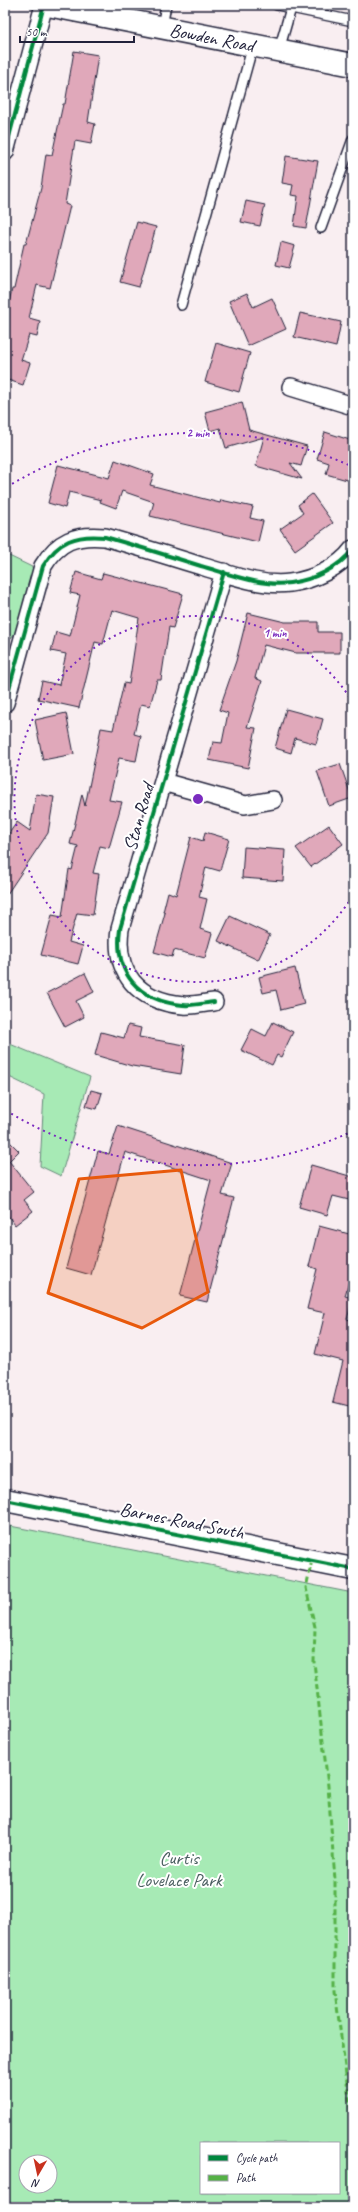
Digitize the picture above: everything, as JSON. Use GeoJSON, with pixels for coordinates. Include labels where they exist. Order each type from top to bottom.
{"type":"FeatureCollection","features":[{"type":"Feature","properties":{"kind":"street"},"geometry":{"type":"LineString","coordinates":[[5,152],[44,5]]}},
{"type":"Feature","properties":{"kind":"street","name":"Bowden Road"},"geometry":{"type":"LineString","coordinates":[[48,5],[353,65]]}},
{"type":"Feature","properties":{"kind":"street"},"geometry":{"type":"LineString","coordinates":[[291,387],[353,406]]}},
{"type":"Feature","properties":{"kind":"street"},"geometry":{"type":"LineString","coordinates":[[5,703],[38,579],[50,554],[61,545],[74,538],[89,535],[105,537],[224,572],[270,583],[289,583],[308,579],[338,564],[353,549]]}},
{"type":"Feature","properties":{"kind":"street","name":"Stan Road"},"geometry":{"type":"LineString","coordinates":[[214,1002],[184,1005],[159,1000],[140,990],[128,978],[121,964],[118,946],[120,928],[224,572]]}},
{"type":"Feature","properties":{"kind":"street"},"geometry":{"type":"LineString","coordinates":[[163,782],[245,805],[273,800]]}},
{"type":"Feature","properties":{"kind":"street","name":"Barnes Road South"},"geometry":{"type":"LineString","coordinates":[[5,1500],[353,1569]]}},
{"type":"Feature","properties":{"kind":"lane"},"geometry":{"type":"LineString","coordinates":[[162,27],[166,5]]}},
{"type":"Feature","properties":{"kind":"lane"},"geometry":{"type":"LineString","coordinates":[[277,5],[353,21]]}},
{"type":"Feature","properties":{"kind":"lane"},"geometry":{"type":"LineString","coordinates":[[279,50],[290,8]]}},
{"type":"Feature","properties":{"kind":"lane"},"geometry":{"type":"LineString","coordinates":[[181,305],[253,45]]}},
{"type":"Feature","properties":{"kind":"lane"},"geometry":{"type":"LineString","coordinates":[[321,228],[353,139]]}},
{"type":"Feature","properties":{"kind":"highlighted area"},"geometry":{"type":"Polygon","coordinates":[[[181,1170],[208,1292],[142,1328],[48,1293],[79,1179],[181,1170]]]}},
{"type":"Feature","properties":{"kind":"green space"},"geometry":{"type":"Polygon","coordinates":[[[5,554],[34,568],[16,632],[5,645],[5,554]]]}},
{"type":"Feature","properties":{"kind":"green space"},"geometry":{"type":"Polygon","coordinates":[[[5,1042],[90,1077],[61,1176],[40,1166],[44,1094],[5,1075],[5,1042]]]}},
{"type":"Feature","properties":{"kind":"green space","name":"Curtis Lovelace Park"},"geometry":{"type":"Polygon","coordinates":[[[5,1525],[353,1593],[353,2207],[5,2207],[5,1525]]]}},
{"type":"Feature","properties":{"kind":"building"},"geometry":{"type":"Polygon","coordinates":[[[74,51],[98,55],[88,122],[95,124],[91,144],[75,141],[65,204],[70,206],[50,288],[37,285],[29,318],[40,321],[37,337],[29,335],[21,360],[30,363],[23,385],[5,379],[5,320],[12,289],[14,289],[24,244],[26,244],[41,188],[46,154],[52,155],[63,104],[65,104],[74,51]]]}},
{"type":"Feature","properties":{"kind":"building"},"geometry":{"type":"Polygon","coordinates":[[[286,156],[318,161],[306,228],[294,226],[298,196],[291,195],[293,185],[282,183],[286,156]]]}},
{"type":"Feature","properties":{"kind":"building"},"geometry":{"type":"Polygon","coordinates":[[[246,201],[265,205],[260,226],[241,222],[246,201]]]}},
{"type":"Feature","properties":{"kind":"building"},"geometry":{"type":"Polygon","coordinates":[[[137,222],[156,227],[139,287],[120,282],[137,222]]]}},
{"type":"Feature","properties":{"kind":"building"},"geometry":{"type":"Polygon","coordinates":[[[281,242],[295,246],[289,268],[276,265],[281,242]]]}},
{"type":"Feature","properties":{"kind":"building"},"geometry":{"type":"Polygon","coordinates":[[[247,293],[253,307],[272,298],[286,329],[248,346],[229,301],[247,293]]]}},
{"type":"Feature","properties":{"kind":"building"},"geometry":{"type":"Polygon","coordinates":[[[300,313],[341,322],[336,347],[294,337],[300,313]]]}},
{"type":"Feature","properties":{"kind":"building"},"geometry":{"type":"Polygon","coordinates":[[[216,343],[250,353],[239,392],[205,382],[216,343]]]}},
{"type":"Feature","properties":{"kind":"building"},"geometry":{"type":"Polygon","coordinates":[[[242,402],[249,430],[307,446],[301,466],[290,463],[302,479],[256,466],[264,437],[226,448],[220,428],[210,431],[205,412],[242,402]]]}},
{"type":"Feature","properties":{"kind":"building"},"geometry":{"type":"Polygon","coordinates":[[[325,432],[353,441],[353,459],[347,480],[326,474],[329,463],[317,459],[325,432]]]}},
{"type":"Feature","properties":{"kind":"building"},"geometry":{"type":"Polygon","coordinates":[[[115,460],[154,474],[150,485],[220,503],[221,500],[253,507],[250,518],[263,521],[258,542],[150,516],[154,502],[122,491],[116,508],[100,502],[101,500],[69,492],[65,508],[48,503],[58,465],[109,478],[115,460]]]}},
{"type":"Feature","properties":{"kind":"building"},"geometry":{"type":"Polygon","coordinates":[[[312,494],[333,523],[295,550],[280,529],[303,513],[298,505],[312,494]]]}},
{"type":"Feature","properties":{"kind":"building"},"geometry":{"type":"Polygon","coordinates":[[[76,572],[101,579],[103,573],[183,594],[173,628],[169,627],[161,680],[157,680],[150,706],[141,704],[134,734],[141,736],[136,761],[119,758],[109,800],[122,802],[109,848],[100,846],[93,873],[99,874],[93,915],[77,913],[69,942],[83,946],[78,964],[41,955],[52,915],[62,917],[69,869],[72,870],[78,846],[70,844],[82,794],[85,806],[101,728],[113,730],[124,683],[129,684],[139,618],[112,610],[103,644],[95,642],[79,708],[38,699],[42,681],[59,685],[66,654],[51,651],[56,632],[70,636],[80,595],[70,593],[76,572]]]}},
{"type":"Feature","properties":{"kind":"building"},"geometry":{"type":"Polygon","coordinates":[[[248,613],[285,622],[318,622],[318,632],[340,632],[340,653],[296,653],[264,645],[255,678],[262,681],[247,727],[256,728],[248,768],[209,760],[213,742],[222,743],[228,713],[219,710],[236,661],[248,613]]]}},
{"type":"Feature","properties":{"kind":"building"},"geometry":{"type":"Polygon","coordinates":[[[286,709],[323,719],[316,744],[295,738],[291,753],[275,748],[286,709]]]}},
{"type":"Feature","properties":{"kind":"building"},"geometry":{"type":"Polygon","coordinates":[[[66,713],[74,754],[43,760],[35,720],[66,713]]]}},
{"type":"Feature","properties":{"kind":"building"},"geometry":{"type":"Polygon","coordinates":[[[340,764],[352,798],[329,806],[317,771],[340,764]]]}},
{"type":"Feature","properties":{"kind":"building"},"geometry":{"type":"Polygon","coordinates":[[[36,794],[54,797],[48,833],[5,897],[5,839],[17,822],[30,831],[36,794]]]}},
{"type":"Feature","properties":{"kind":"building"},"geometry":{"type":"Polygon","coordinates":[[[329,825],[343,844],[311,867],[296,848],[329,825]]]}},
{"type":"Feature","properties":{"kind":"building"},"geometry":{"type":"Polygon","coordinates":[[[205,832],[229,839],[220,871],[206,867],[199,897],[207,899],[200,929],[212,933],[205,958],[174,950],[172,957],[154,952],[165,913],[163,912],[168,892],[176,895],[191,837],[203,841],[205,832]]]}},
{"type":"Feature","properties":{"kind":"building"},"geometry":{"type":"Polygon","coordinates":[[[244,847],[285,850],[283,881],[242,878],[244,847]]]}},
{"type":"Feature","properties":{"kind":"building"},"geometry":{"type":"Polygon","coordinates":[[[230,916],[270,935],[258,960],[218,941],[230,916]]]}},
{"type":"Feature","properties":{"kind":"building"},"geometry":{"type":"Polygon","coordinates":[[[295,968],[304,1004],[281,1010],[276,990],[263,993],[259,977],[295,968]]]}},
{"type":"Feature","properties":{"kind":"building"},"geometry":{"type":"Polygon","coordinates":[[[85,973],[94,992],[76,1001],[84,1017],[65,1027],[47,993],[85,973]]]}},
{"type":"Feature","properties":{"kind":"building"},"geometry":{"type":"Polygon","coordinates":[[[273,1022],[293,1032],[281,1057],[277,1055],[272,1065],[241,1050],[252,1029],[266,1036],[273,1022]]]}},
{"type":"Feature","properties":{"kind":"building"},"geometry":{"type":"Polygon","coordinates":[[[128,1025],[141,1028],[139,1037],[185,1045],[181,1074],[132,1066],[95,1055],[101,1032],[124,1038],[128,1025]]]}},
{"type":"Feature","properties":{"kind":"building"},"geometry":{"type":"Polygon","coordinates":[[[91,1090],[102,1093],[97,1109],[86,1106],[91,1090]]]}},
{"type":"Feature","properties":{"kind":"building"},"geometry":{"type":"Polygon","coordinates":[[[118,1126],[232,1163],[222,1195],[234,1198],[207,1302],[180,1296],[211,1180],[125,1152],[91,1275],[66,1268],[98,1151],[109,1154],[118,1126]]]}},
{"type":"Feature","properties":{"kind":"building"},"geometry":{"type":"Polygon","coordinates":[[[5,1137],[19,1151],[9,1161],[34,1192],[24,1200],[33,1211],[15,1225],[5,1212],[5,1137]]]}},
{"type":"Feature","properties":{"kind":"building"},"geometry":{"type":"Polygon","coordinates":[[[311,1165],[353,1177],[353,1201],[333,1196],[327,1215],[299,1207],[311,1165]]]}},
{"type":"Feature","properties":{"kind":"building"},"geometry":{"type":"Polygon","coordinates":[[[319,1226],[353,1235],[353,1266],[345,1296],[353,1298],[347,1319],[353,1321],[353,1407],[333,1402],[343,1361],[315,1354],[325,1313],[307,1309],[317,1269],[309,1266],[319,1226]]]}},
{"type":"Feature","properties":{"kind":"marked path"},"geometry":{"type":"LineString","coordinates":[[312,1560],[306,1588],[315,1627],[314,1662],[328,1786],[335,1880],[335,1991],[353,2128]]}},
{"type":"Feature","properties":{"kind":"cycle path"},"geometry":{"type":"LineString","coordinates":[[5,152],[44,5]]}},
{"type":"Feature","properties":{"kind":"cycle path"},"geometry":{"type":"LineString","coordinates":[[5,703],[43,566],[55,550],[69,541],[85,537],[105,537],[245,579],[279,584],[308,579],[325,572],[340,562],[353,549]]}},
{"type":"Feature","properties":{"kind":"cycle path"},"geometry":{"type":"LineString","coordinates":[[214,1002],[183,1005],[153,998],[132,982],[125,971],[119,945],[120,929],[224,572]]}},
{"type":"Feature","properties":{"kind":"cycle path"},"geometry":{"type":"LineString","coordinates":[[5,1500],[353,1569]]}}]}
